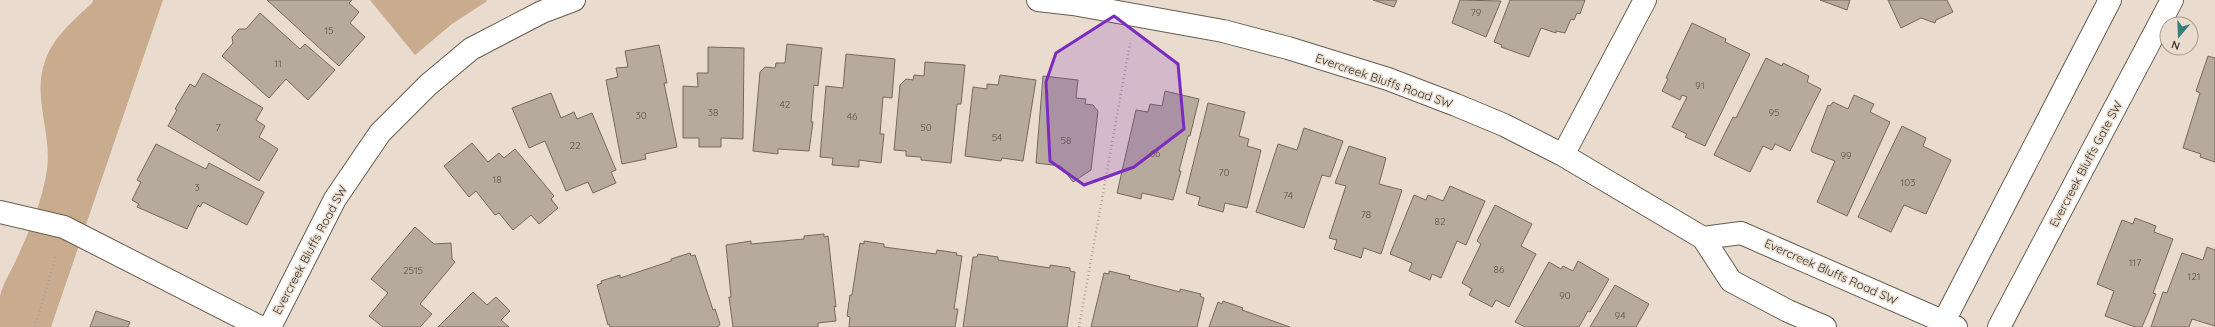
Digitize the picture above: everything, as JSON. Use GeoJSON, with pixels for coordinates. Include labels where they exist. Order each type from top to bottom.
{"type":"FeatureCollection","features":[{"type":"Feature","properties":{"kind":"street","name":"Evercreek Bluffs Road SW"},"geometry":{"type":"LineString","coordinates":[[270,327],[335,199],[380,133],[428,85],[471,48],[542,12],[574,0]]}},
{"type":"Feature","properties":{"kind":"street","name":"Evercreek Bluffs Road SW"},"geometry":{"type":"LineString","coordinates":[[1038,0],[1074,2],[1223,31],[1288,48],[1388,79],[1504,125],[1563,155],[1703,238],[1731,281],[1788,311],[1824,327]]}},
{"type":"Feature","properties":{"kind":"street"},"geometry":{"type":"LineString","coordinates":[[1563,155],[1645,0]]}},
{"type":"Feature","properties":{"kind":"street"},"geometry":{"type":"LineString","coordinates":[[1947,325],[2110,0]]}},
{"type":"Feature","properties":{"kind":"street","name":"Evercreek Bluffs Gate SW"},"geometry":{"type":"LineString","coordinates":[[1999,327],[2172,0]]}},
{"type":"Feature","properties":{"kind":"street"},"geometry":{"type":"LineString","coordinates":[[0,212],[64,227],[260,327]]}},
{"type":"Feature","properties":{"kind":"street","name":"Evercreek Bluffs Road SW"},"geometry":{"type":"LineString","coordinates":[[1703,238],[1741,233],[1947,325]]}},
{"type":"Feature","properties":{"kind":"path"},"geometry":{"type":"LineString","coordinates":[[1079,327],[1135,15]]}},
{"type":"Feature","properties":{"kind":"path"},"geometry":{"type":"LineString","coordinates":[[35,327],[64,227]]}},
{"type":"Feature","properties":{"kind":"highlighted area"},"geometry":{"type":"Polygon","coordinates":[[[1114,16],[1178,64],[1184,129],[1134,167],[1084,185],[1050,161],[1046,82],[1056,53],[1114,16]]]}},
{"type":"Feature","properties":{"kind":"shaded area"},"geometry":{"type":"Polygon","coordinates":[[[93,0],[163,0],[51,327],[0,327],[1,292],[31,225],[39,203],[47,169],[47,142],[41,102],[42,74],[45,61],[53,44],[71,22],[92,3],[93,0]]]}},
{"type":"Feature","properties":{"kind":"shaded area"},"geometry":{"type":"Polygon","coordinates":[[[370,0],[487,1],[452,24],[415,55],[370,0]]]}},
{"type":"Feature","properties":{"kind":"building"},"geometry":{"type":"Polygon","coordinates":[[[267,0],[352,0],[349,3],[359,12],[350,23],[365,37],[339,66],[267,0]]]}},
{"type":"Feature","properties":{"kind":"building"},"geometry":{"type":"Polygon","coordinates":[[[1373,0],[1397,0],[1394,7],[1373,0]]]}},
{"type":"Feature","properties":{"kind":"building"},"geometry":{"type":"Polygon","coordinates":[[[1460,0],[1501,1],[1486,37],[1452,23],[1460,0]]]}},
{"type":"Feature","properties":{"kind":"building"},"geometry":{"type":"Polygon","coordinates":[[[1510,0],[1585,0],[1580,14],[1577,13],[1574,20],[1571,19],[1565,33],[1556,31],[1556,33],[1541,28],[1529,57],[1501,47],[1502,45],[1494,42],[1510,0]]]}},
{"type":"Feature","properties":{"kind":"building"},"geometry":{"type":"Polygon","coordinates":[[[1820,0],[1850,0],[1847,10],[1820,0]]]}},
{"type":"Feature","properties":{"kind":"building"},"geometry":{"type":"Polygon","coordinates":[[[1888,0],[1947,0],[1953,12],[1936,20],[1935,23],[1921,18],[1901,28],[1888,0]]]}},
{"type":"Feature","properties":{"kind":"building"},"geometry":{"type":"Polygon","coordinates":[[[260,13],[300,49],[305,44],[335,70],[308,100],[286,79],[269,98],[222,56],[233,43],[232,37],[239,29],[246,29],[260,13]]]}},
{"type":"Feature","properties":{"kind":"building"},"geometry":{"type":"Polygon","coordinates":[[[1692,23],[1726,39],[1725,42],[1750,54],[1705,146],[1685,137],[1687,134],[1672,127],[1687,97],[1682,95],[1680,100],[1662,91],[1668,79],[1666,78],[1692,23]]]}},
{"type":"Feature","properties":{"kind":"building"},"geometry":{"type":"Polygon","coordinates":[[[787,44],[822,48],[818,86],[814,85],[811,122],[813,122],[809,151],[778,149],[778,154],[753,151],[760,72],[765,67],[775,68],[776,63],[785,63],[787,44]]]}},
{"type":"Feature","properties":{"kind":"building"},"geometry":{"type":"Polygon","coordinates":[[[659,45],[667,83],[664,83],[677,147],[645,154],[646,159],[622,164],[606,80],[618,77],[616,68],[628,67],[625,51],[659,45]]]}},
{"type":"Feature","properties":{"kind":"building"},"geometry":{"type":"Polygon","coordinates":[[[708,47],[744,48],[743,139],[721,138],[721,147],[699,147],[699,138],[683,138],[683,86],[698,87],[697,73],[708,73],[708,47]]]}},
{"type":"Feature","properties":{"kind":"building"},"geometry":{"type":"Polygon","coordinates":[[[846,54],[895,59],[892,98],[883,97],[880,134],[884,134],[881,163],[859,160],[859,167],[832,165],[833,158],[820,157],[826,86],[843,88],[846,54]]]}},
{"type":"Feature","properties":{"kind":"building"},"geometry":{"type":"Polygon","coordinates":[[[2208,56],[2215,58],[2215,162],[2200,157],[2201,154],[2183,148],[2200,93],[2196,91],[2208,56]]]}},
{"type":"Feature","properties":{"kind":"building"},"geometry":{"type":"Polygon","coordinates":[[[1766,58],[1782,66],[1783,63],[1809,76],[1807,82],[1821,89],[1790,151],[1775,144],[1772,150],[1763,146],[1750,172],[1714,155],[1733,117],[1736,118],[1766,58]]]}},
{"type":"Feature","properties":{"kind":"building"},"geometry":{"type":"Polygon","coordinates":[[[925,62],[965,65],[961,104],[957,104],[951,163],[921,160],[921,157],[906,156],[906,151],[894,150],[900,85],[906,79],[913,80],[914,75],[924,76],[925,62]]]}},
{"type":"Feature","properties":{"kind":"building"},"geometry":{"type":"Polygon","coordinates":[[[203,73],[263,108],[256,120],[265,126],[259,137],[278,149],[259,181],[168,126],[177,110],[175,109],[190,84],[195,87],[203,73]]]}},
{"type":"Feature","properties":{"kind":"building"},"geometry":{"type":"Polygon","coordinates":[[[1000,75],[1036,80],[1023,161],[1002,158],[1001,161],[965,156],[973,87],[987,89],[987,84],[998,85],[1000,75]]]}},
{"type":"Feature","properties":{"kind":"building"},"geometry":{"type":"Polygon","coordinates":[[[1043,76],[1078,80],[1076,98],[1086,99],[1085,104],[1093,105],[1098,111],[1091,170],[1073,182],[1061,166],[1036,163],[1043,76]]]}},
{"type":"Feature","properties":{"kind":"building"},"geometry":{"type":"Polygon","coordinates":[[[1165,91],[1199,99],[1190,136],[1188,136],[1173,200],[1142,193],[1141,199],[1117,193],[1136,110],[1148,112],[1150,104],[1162,106],[1165,91]]]}},
{"type":"Feature","properties":{"kind":"building"},"geometry":{"type":"Polygon","coordinates":[[[551,93],[561,118],[574,112],[577,119],[592,113],[616,170],[611,172],[616,183],[593,193],[588,182],[566,191],[545,141],[529,148],[512,108],[551,93]]]}},
{"type":"Feature","properties":{"kind":"building"},"geometry":{"type":"Polygon","coordinates":[[[1854,95],[1874,104],[1870,112],[1890,122],[1847,216],[1817,202],[1835,161],[1812,152],[1811,150],[1828,105],[1830,106],[1833,102],[1848,109],[1854,95]]]}},
{"type":"Feature","properties":{"kind":"building"},"geometry":{"type":"Polygon","coordinates":[[[1208,103],[1245,112],[1239,136],[1249,139],[1247,146],[1261,150],[1247,208],[1225,203],[1223,212],[1198,205],[1200,197],[1186,193],[1208,103]]]}},
{"type":"Feature","properties":{"kind":"building"},"geometry":{"type":"Polygon","coordinates":[[[1902,126],[1926,138],[1923,146],[1951,160],[1926,214],[1904,205],[1891,232],[1858,217],[1902,126]]]}},
{"type":"Feature","properties":{"kind":"building"},"geometry":{"type":"Polygon","coordinates":[[[1304,128],[1343,141],[1330,177],[1322,175],[1304,228],[1256,212],[1278,144],[1297,150],[1304,128]]]}},
{"type":"Feature","properties":{"kind":"building"},"geometry":{"type":"Polygon","coordinates":[[[472,143],[488,162],[499,153],[504,158],[515,149],[554,196],[551,199],[558,208],[539,224],[531,215],[513,230],[499,213],[495,215],[476,191],[469,197],[444,166],[472,143]]]}},
{"type":"Feature","properties":{"kind":"building"},"geometry":{"type":"Polygon","coordinates":[[[156,144],[206,169],[209,163],[264,192],[247,225],[203,202],[200,207],[198,205],[187,229],[137,207],[139,204],[132,200],[141,182],[137,180],[156,144]]]}},
{"type":"Feature","properties":{"kind":"building"},"geometry":{"type":"Polygon","coordinates":[[[1349,146],[1386,158],[1379,184],[1402,190],[1381,254],[1364,248],[1361,258],[1334,249],[1337,240],[1329,238],[1346,186],[1335,183],[1349,146]]]}},
{"type":"Feature","properties":{"kind":"building"},"geometry":{"type":"Polygon","coordinates":[[[1450,186],[1485,201],[1466,245],[1457,241],[1441,278],[1432,274],[1430,280],[1409,271],[1412,263],[1390,254],[1414,195],[1426,200],[1428,195],[1443,201],[1450,186]]]}},
{"type":"Feature","properties":{"kind":"building"},"geometry":{"type":"Polygon","coordinates":[[[1495,205],[1532,224],[1521,246],[1536,254],[1509,307],[1496,300],[1492,307],[1469,295],[1472,289],[1462,283],[1481,244],[1477,241],[1495,205]]]}},
{"type":"Feature","properties":{"kind":"building"},"geometry":{"type":"Polygon","coordinates":[[[2135,218],[2156,226],[2154,232],[2173,239],[2153,293],[2156,294],[2142,327],[2135,327],[2105,316],[2114,291],[2097,284],[2122,220],[2133,224],[2135,218]]]}},
{"type":"Feature","properties":{"kind":"building"},"geometry":{"type":"Polygon","coordinates":[[[415,227],[434,244],[451,243],[452,259],[455,262],[420,304],[432,314],[420,327],[383,327],[369,316],[388,293],[371,279],[415,227]]]}},
{"type":"Feature","properties":{"kind":"building"},"geometry":{"type":"Polygon","coordinates":[[[824,234],[824,237],[828,236],[836,307],[834,306],[836,321],[818,323],[818,327],[733,327],[729,297],[731,297],[726,245],[751,241],[751,244],[804,239],[804,236],[824,234]]]}},
{"type":"Feature","properties":{"kind":"building"},"geometry":{"type":"Polygon","coordinates":[[[864,241],[884,244],[884,247],[936,254],[937,250],[957,253],[956,255],[962,256],[954,309],[958,309],[955,327],[849,327],[850,317],[847,316],[850,295],[852,295],[860,243],[864,244],[864,241]]]}},
{"type":"Feature","properties":{"kind":"building"},"geometry":{"type":"Polygon","coordinates":[[[2207,247],[2215,250],[2215,326],[2192,319],[2189,327],[2151,327],[2163,292],[2167,293],[2182,253],[2203,260],[2207,247]]]}},
{"type":"Feature","properties":{"kind":"building"},"geometry":{"type":"Polygon","coordinates":[[[690,253],[691,256],[695,255],[713,310],[715,309],[720,324],[718,327],[610,327],[609,324],[608,325],[597,285],[602,283],[601,281],[620,275],[620,278],[690,253]]]}},
{"type":"Feature","properties":{"kind":"building"},"geometry":{"type":"Polygon","coordinates":[[[978,254],[998,257],[998,260],[1050,268],[1050,265],[1070,268],[1070,271],[1075,272],[1067,327],[963,327],[973,257],[977,257],[978,254]]]}},
{"type":"Feature","properties":{"kind":"building"},"geometry":{"type":"Polygon","coordinates":[[[1578,261],[1609,279],[1590,312],[1588,311],[1579,327],[1525,327],[1515,322],[1549,262],[1561,269],[1563,266],[1573,271],[1578,261]]]}},
{"type":"Feature","properties":{"kind":"building"},"geometry":{"type":"Polygon","coordinates":[[[1109,271],[1130,276],[1129,279],[1180,292],[1180,289],[1201,294],[1200,296],[1204,298],[1197,327],[1091,327],[1104,273],[1109,274],[1109,271]]]}},
{"type":"Feature","properties":{"kind":"building"},"geometry":{"type":"Polygon","coordinates":[[[1615,285],[1649,304],[1636,327],[1590,327],[1615,285]]]}},
{"type":"Feature","properties":{"kind":"building"},"geometry":{"type":"Polygon","coordinates":[[[473,292],[487,305],[496,297],[510,311],[501,320],[509,327],[438,327],[473,292]]]}},
{"type":"Feature","properties":{"kind":"building"},"geometry":{"type":"Polygon","coordinates":[[[1223,301],[1243,308],[1242,310],[1290,327],[1209,327],[1218,302],[1222,304],[1223,301]]]}},
{"type":"Feature","properties":{"kind":"building"},"geometry":{"type":"Polygon","coordinates":[[[96,311],[130,322],[128,327],[90,327],[96,311]]]}}]}
